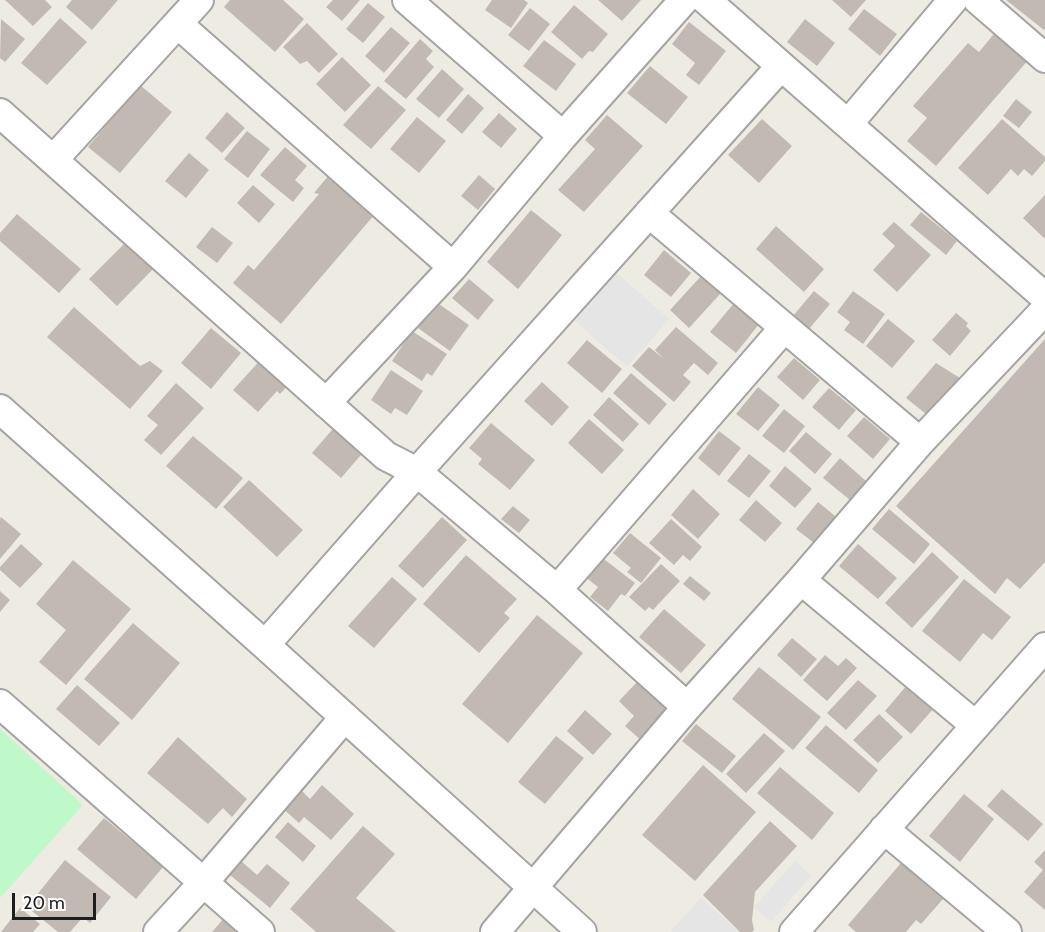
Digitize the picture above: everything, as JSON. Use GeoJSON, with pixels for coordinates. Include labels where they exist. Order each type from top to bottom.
{"type":"FeatureCollection","features":[{"type":"Feature","properties":{"kind":"street"},"geometry":{"type":"LineString","coordinates":[[53,160],[199,0]]}},
{"type":"Feature","properties":{"kind":"street"},"geometry":{"type":"LineString","coordinates":[[407,0],[563,136]]}},
{"type":"Feature","properties":{"kind":"street"},"geometry":{"type":"LineString","coordinates":[[326,403],[453,267],[563,136],[684,0]]}},
{"type":"Feature","properties":{"kind":"street"},"geometry":{"type":"LineString","coordinates":[[706,0],[1045,297]]}},
{"type":"Feature","properties":{"kind":"street"},"geometry":{"type":"LineString","coordinates":[[848,124],[953,0]]}},
{"type":"Feature","properties":{"kind":"street"},"geometry":{"type":"LineString","coordinates":[[978,0],[1045,58]]}},
{"type":"Feature","properties":{"kind":"street"},"geometry":{"type":"LineString","coordinates":[[178,24],[453,267]]}},
{"type":"Feature","properties":{"kind":"street"},"geometry":{"type":"LineString","coordinates":[[265,645],[781,66]]}},
{"type":"Feature","properties":{"kind":"street"},"geometry":{"type":"LineString","coordinates":[[0,113],[386,456],[417,472],[556,590],[687,707]]}},
{"type":"Feature","properties":{"kind":"street"},"geometry":{"type":"LineString","coordinates":[[649,213],[920,442]]}},
{"type":"Feature","properties":{"kind":"street"},"geometry":{"type":"LineString","coordinates":[[495,932],[687,707],[920,442],[1045,310]]}},
{"type":"Feature","properties":{"kind":"street"},"geometry":{"type":"LineString","coordinates":[[556,590],[784,328]]}},
{"type":"Feature","properties":{"kind":"street"},"geometry":{"type":"LineString","coordinates":[[0,409],[582,932]]}},
{"type":"Feature","properties":{"kind":"street"},"geometry":{"type":"LineString","coordinates":[[801,580],[975,725]]}},
{"type":"Feature","properties":{"kind":"street"},"geometry":{"type":"LineString","coordinates":[[794,932],[1045,647]]}},
{"type":"Feature","properties":{"kind":"street"},"geometry":{"type":"LineString","coordinates":[[0,704],[260,932]]}},
{"type":"Feature","properties":{"kind":"street"},"geometry":{"type":"LineString","coordinates":[[158,932],[203,883],[344,718]]}},
{"type":"Feature","properties":{"kind":"street"},"geometry":{"type":"LineString","coordinates":[[884,829],[1007,932]]}},
{"type":"Feature","properties":{"kind":"green space"},"geometry":{"type":"Polygon","coordinates":[[[0,729],[83,805],[0,898],[0,729]]]}},
{"type":"Feature","properties":{"kind":"shaded area"},"geometry":{"type":"Polygon","coordinates":[[[617,273],[669,319],[627,367],[575,321],[617,273]]]}},
{"type":"Feature","properties":{"kind":"shaded area"},"geometry":{"type":"Polygon","coordinates":[[[795,861],[811,876],[771,922],[754,907],[795,861]]]}},
{"type":"Feature","properties":{"kind":"shaded area"},"geometry":{"type":"Polygon","coordinates":[[[701,898],[739,932],[670,932],[701,898]]]}},
{"type":"Feature","properties":{"kind":"building"},"geometry":{"type":"Polygon","coordinates":[[[5,0],[45,0],[52,7],[33,26],[5,0]]]}},
{"type":"Feature","properties":{"kind":"building"},"geometry":{"type":"Polygon","coordinates":[[[72,0],[118,0],[92,30],[66,7],[72,0]]]}},
{"type":"Feature","properties":{"kind":"building"},"geometry":{"type":"Polygon","coordinates":[[[230,0],[283,0],[304,19],[275,52],[224,7],[230,0]]]}},
{"type":"Feature","properties":{"kind":"building"},"geometry":{"type":"Polygon","coordinates":[[[333,0],[360,0],[342,21],[326,7],[333,0]]]}},
{"type":"Feature","properties":{"kind":"building"},"geometry":{"type":"Polygon","coordinates":[[[492,0],[524,0],[528,3],[511,28],[485,10],[492,0]]]}},
{"type":"Feature","properties":{"kind":"building"},"geometry":{"type":"Polygon","coordinates":[[[598,0],[641,0],[622,21],[598,0]]]}},
{"type":"Feature","properties":{"kind":"building"},"geometry":{"type":"Polygon","coordinates":[[[832,0],[866,0],[851,17],[832,0]]]}},
{"type":"Feature","properties":{"kind":"building"},"geometry":{"type":"Polygon","coordinates":[[[1006,0],[1045,0],[1045,29],[1044,30],[1006,0]]]}},
{"type":"Feature","properties":{"kind":"building"},"geometry":{"type":"Polygon","coordinates":[[[368,3],[385,17],[363,43],[346,29],[368,3]]]}},
{"type":"Feature","properties":{"kind":"building"},"geometry":{"type":"Polygon","coordinates":[[[574,5],[608,34],[593,52],[589,51],[582,59],[551,32],[574,5]]]}},
{"type":"Feature","properties":{"kind":"building"},"geometry":{"type":"Polygon","coordinates":[[[530,8],[550,24],[529,51],[508,35],[530,8]]]}},
{"type":"Feature","properties":{"kind":"building"},"geometry":{"type":"Polygon","coordinates":[[[864,9],[897,34],[880,56],[848,29],[864,9]]]}},
{"type":"Feature","properties":{"kind":"building"},"geometry":{"type":"Polygon","coordinates":[[[60,18],[87,42],[47,85],[21,63],[60,18]]]}},
{"type":"Feature","properties":{"kind":"building"},"geometry":{"type":"Polygon","coordinates":[[[1,19],[25,39],[5,62],[0,58],[1,19]]]}},
{"type":"Feature","properties":{"kind":"building"},"geometry":{"type":"Polygon","coordinates":[[[805,19],[835,43],[817,66],[787,42],[805,19]]]}},
{"type":"Feature","properties":{"kind":"building"},"geometry":{"type":"Polygon","coordinates":[[[689,22],[726,51],[699,85],[686,75],[695,63],[672,44],[689,22]]]}},
{"type":"Feature","properties":{"kind":"building"},"geometry":{"type":"Polygon","coordinates":[[[307,23],[338,54],[319,73],[307,61],[300,64],[283,47],[307,23]]]}},
{"type":"Feature","properties":{"kind":"building"},"geometry":{"type":"Polygon","coordinates":[[[391,27],[410,43],[384,73],[365,56],[391,27]]]}},
{"type":"Feature","properties":{"kind":"building"},"geometry":{"type":"Polygon","coordinates":[[[997,30],[1030,58],[936,166],[907,141],[927,118],[913,106],[968,43],[979,52],[997,30]]]}},
{"type":"Feature","properties":{"kind":"building"},"geometry":{"type":"Polygon","coordinates":[[[420,39],[433,51],[426,59],[434,67],[406,99],[384,81],[420,39]]]}},
{"type":"Feature","properties":{"kind":"building"},"geometry":{"type":"Polygon","coordinates":[[[544,40],[576,64],[556,91],[523,66],[544,40]]]}},
{"type":"Feature","properties":{"kind":"building"},"geometry":{"type":"Polygon","coordinates":[[[342,57],[371,85],[345,112],[316,84],[342,57]]]}},
{"type":"Feature","properties":{"kind":"building"},"geometry":{"type":"Polygon","coordinates":[[[650,66],[688,97],[666,124],[627,93],[650,66]]]}},
{"type":"Feature","properties":{"kind":"building"},"geometry":{"type":"Polygon","coordinates":[[[442,69],[464,89],[439,118],[416,99],[442,69]]]}},
{"type":"Feature","properties":{"kind":"building"},"geometry":{"type":"Polygon","coordinates":[[[140,85],[172,112],[120,173],[88,147],[140,85]]]}},
{"type":"Feature","properties":{"kind":"building"},"geometry":{"type":"Polygon","coordinates":[[[378,86],[406,110],[371,149],[343,125],[378,86]]]}},
{"type":"Feature","properties":{"kind":"building"},"geometry":{"type":"Polygon","coordinates":[[[468,94],[484,108],[462,134],[446,120],[468,94]]]}},
{"type":"Feature","properties":{"kind":"building"},"geometry":{"type":"Polygon","coordinates":[[[1016,99],[1032,112],[1019,128],[1003,116],[1016,99]]]}},
{"type":"Feature","properties":{"kind":"building"},"geometry":{"type":"Polygon","coordinates":[[[227,112],[245,128],[222,153],[205,138],[227,112]]]}},
{"type":"Feature","properties":{"kind":"building"},"geometry":{"type":"Polygon","coordinates":[[[499,113],[517,129],[501,148],[482,132],[499,113]]]}},
{"type":"Feature","properties":{"kind":"building"},"geometry":{"type":"Polygon","coordinates":[[[607,115],[643,146],[584,212],[558,190],[595,149],[585,140],[607,115]]]}},
{"type":"Feature","properties":{"kind":"building"},"geometry":{"type":"Polygon","coordinates":[[[417,117],[446,141],[419,173],[390,149],[417,117]]]}},
{"type":"Feature","properties":{"kind":"building"},"geometry":{"type":"Polygon","coordinates":[[[762,119],[792,146],[759,183],[728,155],[762,119]]]}},
{"type":"Feature","properties":{"kind":"building"},"geometry":{"type":"Polygon","coordinates":[[[1002,119],[1045,157],[1045,161],[1032,176],[1024,169],[1018,176],[1011,169],[988,195],[958,168],[1002,119]]]}},
{"type":"Feature","properties":{"kind":"building"},"geometry":{"type":"Polygon","coordinates":[[[247,131],[270,149],[248,178],[224,159],[247,131]]]}},
{"type":"Feature","properties":{"kind":"building"},"geometry":{"type":"Polygon","coordinates":[[[285,147],[307,166],[295,180],[304,188],[293,202],[260,175],[285,147]]]}},
{"type":"Feature","properties":{"kind":"building"},"geometry":{"type":"Polygon","coordinates":[[[189,153],[209,170],[186,198],[165,181],[189,153]]]}},
{"type":"Feature","properties":{"kind":"building"},"geometry":{"type":"Polygon","coordinates":[[[329,175],[375,214],[281,324],[233,283],[248,265],[254,270],[319,194],[314,193],[329,175]]]}},
{"type":"Feature","properties":{"kind":"building"},"geometry":{"type":"Polygon","coordinates":[[[479,175],[495,189],[478,210],[461,196],[479,175]]]}},
{"type":"Feature","properties":{"kind":"building"},"geometry":{"type":"Polygon","coordinates":[[[253,185],[275,204],[259,223],[237,203],[253,185]]]}},
{"type":"Feature","properties":{"kind":"building"},"geometry":{"type":"Polygon","coordinates":[[[1045,195],[1045,239],[1023,218],[1045,195]]]}},
{"type":"Feature","properties":{"kind":"building"},"geometry":{"type":"Polygon","coordinates":[[[531,210],[562,235],[518,289],[487,262],[531,210]]]}},
{"type":"Feature","properties":{"kind":"building"},"geometry":{"type":"Polygon","coordinates":[[[921,212],[957,241],[946,255],[910,225],[921,212]]]}},
{"type":"Feature","properties":{"kind":"building"},"geometry":{"type":"Polygon","coordinates":[[[17,214],[81,269],[59,293],[0,241],[0,233],[17,214]]]}},
{"type":"Feature","properties":{"kind":"building"},"geometry":{"type":"Polygon","coordinates":[[[894,222],[931,255],[897,292],[873,270],[895,246],[882,234],[894,222]]]}},
{"type":"Feature","properties":{"kind":"building"},"geometry":{"type":"Polygon","coordinates":[[[776,226],[824,269],[804,292],[756,249],[776,226]]]}},
{"type":"Feature","properties":{"kind":"building"},"geometry":{"type":"Polygon","coordinates":[[[212,227],[233,243],[217,263],[196,247],[212,227]]]}},
{"type":"Feature","properties":{"kind":"building"},"geometry":{"type":"Polygon","coordinates":[[[128,240],[155,267],[117,306],[89,279],[128,240]]]}},
{"type":"Feature","properties":{"kind":"building"},"geometry":{"type":"Polygon","coordinates":[[[664,250],[691,273],[671,297],[644,275],[664,250]]]}},
{"type":"Feature","properties":{"kind":"building"},"geometry":{"type":"Polygon","coordinates":[[[702,275],[721,293],[689,328],[670,310],[702,275]]]}},
{"type":"Feature","properties":{"kind":"building"},"geometry":{"type":"Polygon","coordinates":[[[469,279],[494,300],[478,320],[452,298],[469,279]]]}},
{"type":"Feature","properties":{"kind":"building"},"geometry":{"type":"Polygon","coordinates":[[[814,291],[830,304],[809,329],[793,316],[814,291]]]}},
{"type":"Feature","properties":{"kind":"building"},"geometry":{"type":"Polygon","coordinates":[[[853,291],[885,314],[863,344],[844,330],[850,322],[837,312],[853,291]]]}},
{"type":"Feature","properties":{"kind":"building"},"geometry":{"type":"Polygon","coordinates":[[[436,302],[469,325],[450,351],[418,328],[436,302]]]}},
{"type":"Feature","properties":{"kind":"building"},"geometry":{"type":"Polygon","coordinates":[[[735,302],[760,323],[736,353],[710,332],[735,302]]]}},
{"type":"Feature","properties":{"kind":"building"},"geometry":{"type":"Polygon","coordinates":[[[74,307],[140,366],[150,361],[163,371],[130,409],[47,337],[74,307]]]}},
{"type":"Feature","properties":{"kind":"building"},"geometry":{"type":"Polygon","coordinates":[[[956,313],[968,323],[966,326],[971,331],[950,356],[932,340],[956,313]]]}},
{"type":"Feature","properties":{"kind":"building"},"geometry":{"type":"Polygon","coordinates":[[[888,319],[915,341],[892,368],[866,346],[888,319]]]}},
{"type":"Feature","properties":{"kind":"building"},"geometry":{"type":"Polygon","coordinates":[[[676,327],[718,363],[708,375],[694,363],[683,375],[691,382],[674,402],[632,366],[649,347],[663,358],[655,350],[676,327]]]}},
{"type":"Feature","properties":{"kind":"building"},"geometry":{"type":"Polygon","coordinates":[[[211,328],[241,353],[211,389],[181,363],[211,328]]]}},
{"type":"Feature","properties":{"kind":"building"},"geometry":{"type":"Polygon","coordinates":[[[412,331],[447,354],[432,376],[427,373],[422,381],[392,361],[412,331]]]}},
{"type":"Feature","properties":{"kind":"building"},"geometry":{"type":"Polygon","coordinates":[[[1045,339],[1045,562],[1020,589],[1007,578],[995,594],[896,506],[1045,339]]]}},
{"type":"Feature","properties":{"kind":"building"},"geometry":{"type":"Polygon","coordinates":[[[587,340],[622,369],[602,393],[567,363],[587,340]]]}},
{"type":"Feature","properties":{"kind":"building"},"geometry":{"type":"Polygon","coordinates":[[[265,355],[293,380],[280,394],[277,391],[258,412],[233,390],[265,355]]]}},
{"type":"Feature","properties":{"kind":"building"},"geometry":{"type":"Polygon","coordinates":[[[794,358],[820,380],[803,400],[777,377],[794,358]]]}},
{"type":"Feature","properties":{"kind":"building"},"geometry":{"type":"Polygon","coordinates":[[[936,363],[960,378],[926,414],[906,398],[936,363]]]}},
{"type":"Feature","properties":{"kind":"building"},"geometry":{"type":"Polygon","coordinates":[[[391,370],[423,391],[407,415],[395,408],[391,414],[371,400],[391,370]]]}},
{"type":"Feature","properties":{"kind":"building"},"geometry":{"type":"Polygon","coordinates":[[[631,373],[667,404],[649,425],[613,393],[631,373]]]}},
{"type":"Feature","properties":{"kind":"building"},"geometry":{"type":"Polygon","coordinates":[[[542,382],[569,407],[552,426],[524,401],[542,382]]]}},
{"type":"Feature","properties":{"kind":"building"},"geometry":{"type":"Polygon","coordinates":[[[176,383],[204,408],[161,455],[144,440],[158,425],[147,416],[176,383]]]}},
{"type":"Feature","properties":{"kind":"building"},"geometry":{"type":"Polygon","coordinates":[[[758,387],[780,405],[758,431],[736,414],[758,387]]]}},
{"type":"Feature","properties":{"kind":"building"},"geometry":{"type":"Polygon","coordinates":[[[829,388],[856,410],[839,430],[812,407],[829,388]]]}},
{"type":"Feature","properties":{"kind":"building"},"geometry":{"type":"Polygon","coordinates":[[[609,397],[639,424],[623,442],[593,415],[609,397]]]}},
{"type":"Feature","properties":{"kind":"building"},"geometry":{"type":"Polygon","coordinates":[[[784,409],[805,426],[784,453],[762,436],[784,409]]]}},
{"type":"Feature","properties":{"kind":"building"},"geometry":{"type":"Polygon","coordinates":[[[864,417],[890,439],[873,459],[847,436],[864,417]]]}},
{"type":"Feature","properties":{"kind":"building"},"geometry":{"type":"Polygon","coordinates":[[[589,419],[624,450],[602,474],[568,443],[589,419]]]}},
{"type":"Feature","properties":{"kind":"building"},"geometry":{"type":"Polygon","coordinates":[[[338,423],[367,448],[341,478],[312,453],[338,423]]]}},
{"type":"Feature","properties":{"kind":"building"},"geometry":{"type":"Polygon","coordinates":[[[491,423],[535,460],[510,490],[478,464],[482,459],[469,448],[491,423]]]}},
{"type":"Feature","properties":{"kind":"building"},"geometry":{"type":"Polygon","coordinates":[[[719,431],[741,448],[719,476],[698,458],[719,431]]]}},
{"type":"Feature","properties":{"kind":"building"},"geometry":{"type":"Polygon","coordinates":[[[806,432],[832,454],[815,474],[789,451],[806,432]]]}},
{"type":"Feature","properties":{"kind":"building"},"geometry":{"type":"Polygon","coordinates":[[[193,436],[243,478],[216,509],[166,466],[193,436]]]}},
{"type":"Feature","properties":{"kind":"building"},"geometry":{"type":"Polygon","coordinates":[[[749,454],[771,471],[749,498],[727,481],[749,454]]]}},
{"type":"Feature","properties":{"kind":"building"},"geometry":{"type":"Polygon","coordinates":[[[840,458],[866,481],[850,500],[823,478],[840,458]]]}},
{"type":"Feature","properties":{"kind":"building"},"geometry":{"type":"Polygon","coordinates":[[[785,466],[812,489],[795,508],[769,486],[785,466]]]}},
{"type":"Feature","properties":{"kind":"building"},"geometry":{"type":"Polygon","coordinates":[[[249,480],[303,530],[277,557],[223,507],[249,480]]]}},
{"type":"Feature","properties":{"kind":"building"},"geometry":{"type":"Polygon","coordinates":[[[693,489],[720,514],[698,539],[671,515],[693,489]]]}},
{"type":"Feature","properties":{"kind":"building"},"geometry":{"type":"Polygon","coordinates":[[[756,500],[782,523],[765,542],[739,520],[756,500]]]}},
{"type":"Feature","properties":{"kind":"building"},"geometry":{"type":"Polygon","coordinates":[[[818,502],[840,520],[818,546],[796,529],[818,502]]]}},
{"type":"Feature","properties":{"kind":"building"},"geometry":{"type":"Polygon","coordinates":[[[513,506],[530,520],[519,533],[501,519],[513,506]]]}},
{"type":"Feature","properties":{"kind":"building"},"geometry":{"type":"Polygon","coordinates":[[[889,509],[930,544],[914,564],[872,529],[889,509]]]}},
{"type":"Feature","properties":{"kind":"building"},"geometry":{"type":"Polygon","coordinates":[[[1,517],[21,534],[0,559],[0,519],[1,517]]]}},
{"type":"Feature","properties":{"kind":"building"},"geometry":{"type":"Polygon","coordinates":[[[442,517],[467,540],[423,588],[398,566],[442,517]]]}},
{"type":"Feature","properties":{"kind":"building"},"geometry":{"type":"Polygon","coordinates":[[[671,519],[702,547],[690,561],[683,555],[674,565],[649,543],[671,519]]]}},
{"type":"Feature","properties":{"kind":"building"},"geometry":{"type":"Polygon","coordinates":[[[630,533],[661,558],[641,583],[627,572],[631,568],[613,553],[630,533]]]}},
{"type":"Feature","properties":{"kind":"building"},"geometry":{"type":"Polygon","coordinates":[[[21,544],[43,564],[20,588],[0,570],[0,567],[21,544]]]}},
{"type":"Feature","properties":{"kind":"building"},"geometry":{"type":"Polygon","coordinates":[[[858,544],[897,578],[878,599],[839,566],[858,544]]]}},
{"type":"Feature","properties":{"kind":"building"},"geometry":{"type":"Polygon","coordinates":[[[932,552],[959,577],[912,628],[885,603],[932,552]]]}},
{"type":"Feature","properties":{"kind":"building"},"geometry":{"type":"Polygon","coordinates":[[[466,555],[517,599],[504,613],[510,618],[479,653],[423,604],[466,555]]]}},
{"type":"Feature","properties":{"kind":"building"},"geometry":{"type":"Polygon","coordinates":[[[600,556],[635,583],[625,596],[621,594],[608,611],[590,597],[598,587],[584,576],[600,556]]]}},
{"type":"Feature","properties":{"kind":"building"},"geometry":{"type":"Polygon","coordinates":[[[73,560],[131,609],[66,685],[39,662],[66,630],[36,604],[73,560]]]}},
{"type":"Feature","properties":{"kind":"building"},"geometry":{"type":"Polygon","coordinates":[[[661,564],[680,581],[653,610],[649,607],[645,611],[629,597],[661,564]]]}},
{"type":"Feature","properties":{"kind":"building"},"geometry":{"type":"Polygon","coordinates":[[[690,576],[711,593],[704,601],[683,584],[690,576]]]}},
{"type":"Feature","properties":{"kind":"building"},"geometry":{"type":"Polygon","coordinates":[[[392,577],[417,599],[374,648],[348,626],[392,577]]]}},
{"type":"Feature","properties":{"kind":"building"},"geometry":{"type":"Polygon","coordinates":[[[964,579],[1011,617],[992,640],[983,633],[960,662],[922,631],[964,579]]]}},
{"type":"Feature","properties":{"kind":"building"},"geometry":{"type":"Polygon","coordinates":[[[0,591],[10,600],[0,612],[0,591]]]}},
{"type":"Feature","properties":{"kind":"building"},"geometry":{"type":"Polygon","coordinates":[[[664,609],[706,645],[681,673],[639,637],[664,609]]]}},
{"type":"Feature","properties":{"kind":"building"},"geometry":{"type":"Polygon","coordinates":[[[537,615],[583,653],[508,743],[462,704],[537,615]]]}},
{"type":"Feature","properties":{"kind":"building"},"geometry":{"type":"Polygon","coordinates":[[[133,623],[180,663],[132,720],[84,679],[133,623]]]}},
{"type":"Feature","properties":{"kind":"building"},"geometry":{"type":"Polygon","coordinates":[[[792,638],[817,659],[801,677],[777,655],[792,638]]]}},
{"type":"Feature","properties":{"kind":"building"},"geometry":{"type":"Polygon","coordinates":[[[825,655],[838,666],[846,658],[857,668],[827,701],[803,680],[825,655]]]}},
{"type":"Feature","properties":{"kind":"building"},"geometry":{"type":"Polygon","coordinates":[[[759,667],[821,717],[793,750],[732,699],[759,667]]]}},
{"type":"Feature","properties":{"kind":"building"},"geometry":{"type":"Polygon","coordinates":[[[858,680],[877,696],[846,730],[827,713],[858,680]]]}},
{"type":"Feature","properties":{"kind":"building"},"geometry":{"type":"Polygon","coordinates":[[[637,682],[669,711],[642,741],[625,726],[634,716],[619,701],[637,682]]]}},
{"type":"Feature","properties":{"kind":"building"},"geometry":{"type":"Polygon","coordinates":[[[908,684],[935,707],[911,734],[885,711],[908,684]]]}},
{"type":"Feature","properties":{"kind":"building"},"geometry":{"type":"Polygon","coordinates":[[[77,685],[120,723],[99,746],[56,709],[77,685]]]}},
{"type":"Feature","properties":{"kind":"building"},"geometry":{"type":"Polygon","coordinates":[[[585,710],[612,734],[593,755],[567,731],[585,710]]]}},
{"type":"Feature","properties":{"kind":"building"},"geometry":{"type":"Polygon","coordinates":[[[879,714],[903,737],[878,763],[853,740],[879,714]]]}},
{"type":"Feature","properties":{"kind":"building"},"geometry":{"type":"Polygon","coordinates":[[[696,724],[736,756],[722,773],[682,741],[696,724]]]}},
{"type":"Feature","properties":{"kind":"building"},"geometry":{"type":"Polygon","coordinates":[[[826,725],[878,770],[859,793],[805,748],[826,725]]]}},
{"type":"Feature","properties":{"kind":"building"},"geometry":{"type":"Polygon","coordinates":[[[764,733],[785,751],[746,793],[726,774],[764,733]]]}},
{"type":"Feature","properties":{"kind":"building"},"geometry":{"type":"Polygon","coordinates":[[[556,736],[584,758],[545,804],[518,782],[556,736]]]}},
{"type":"Feature","properties":{"kind":"building"},"geometry":{"type":"Polygon","coordinates":[[[178,737],[247,799],[232,817],[223,808],[208,824],[147,773],[178,737]]]}},
{"type":"Feature","properties":{"kind":"building"},"geometry":{"type":"Polygon","coordinates":[[[703,765],[756,812],[695,881],[642,835],[703,765]]]}},
{"type":"Feature","properties":{"kind":"building"},"geometry":{"type":"Polygon","coordinates":[[[780,767],[834,813],[812,840],[757,793],[780,767]]]}},
{"type":"Feature","properties":{"kind":"building"},"geometry":{"type":"Polygon","coordinates":[[[322,785],[354,814],[331,840],[304,817],[299,823],[280,806],[298,787],[310,799],[322,785]]]}},
{"type":"Feature","properties":{"kind":"building"},"geometry":{"type":"Polygon","coordinates":[[[1002,789],[1043,824],[1028,841],[987,806],[1002,789]]]}},
{"type":"Feature","properties":{"kind":"building"},"geometry":{"type":"Polygon","coordinates":[[[964,794],[994,819],[960,862],[929,836],[964,794]]]}},
{"type":"Feature","properties":{"kind":"building"},"geometry":{"type":"Polygon","coordinates":[[[104,818],[163,867],[136,899],[77,849],[104,818]]]}},
{"type":"Feature","properties":{"kind":"building"},"geometry":{"type":"Polygon","coordinates":[[[770,821],[797,846],[755,892],[752,920],[754,930],[740,932],[703,895],[770,821]]]}},
{"type":"Feature","properties":{"kind":"building"},"geometry":{"type":"Polygon","coordinates":[[[288,822],[316,846],[303,862],[275,837],[288,822]]]}},
{"type":"Feature","properties":{"kind":"building"},"geometry":{"type":"Polygon","coordinates":[[[363,826],[395,854],[356,898],[396,932],[316,932],[290,909],[363,826]]]}},
{"type":"Feature","properties":{"kind":"building"},"geometry":{"type":"Polygon","coordinates":[[[1045,850],[1045,910],[1024,892],[1043,870],[1034,862],[1045,850]]]}},
{"type":"Feature","properties":{"kind":"building"},"geometry":{"type":"Polygon","coordinates":[[[65,860],[111,897],[90,923],[83,917],[70,932],[58,932],[27,907],[65,860]]]}},
{"type":"Feature","properties":{"kind":"building"},"geometry":{"type":"Polygon","coordinates":[[[241,861],[257,875],[267,864],[290,883],[270,908],[230,875],[241,861]]]}},
{"type":"Feature","properties":{"kind":"building"},"geometry":{"type":"Polygon","coordinates":[[[901,863],[943,899],[921,924],[916,920],[906,932],[856,932],[848,925],[901,863]]]}},
{"type":"Feature","properties":{"kind":"building"},"geometry":{"type":"Polygon","coordinates":[[[20,908],[40,924],[33,932],[1,932],[20,908]]]}},
{"type":"Feature","properties":{"kind":"building"},"geometry":{"type":"Polygon","coordinates":[[[224,918],[240,932],[212,932],[224,918]]]}}]}
